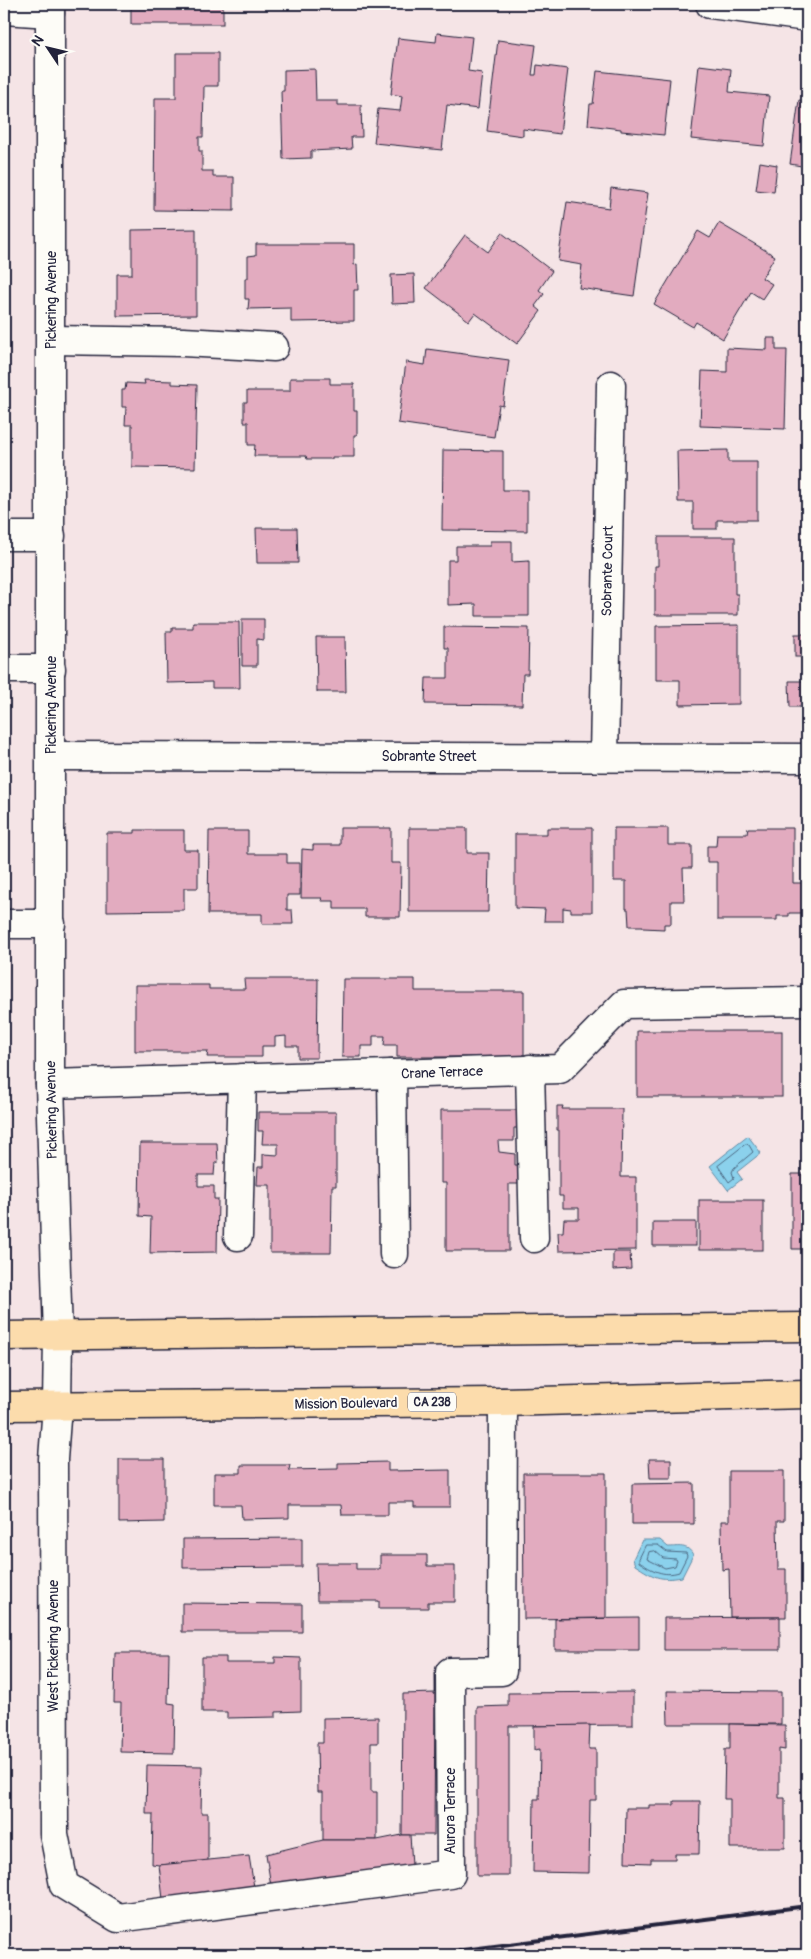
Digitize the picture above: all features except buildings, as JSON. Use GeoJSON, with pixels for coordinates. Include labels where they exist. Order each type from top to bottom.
{"type":"FeatureCollection","features":[{"type":"Feature","properties":{"kind":"main road"},"geometry":{"type":"LineString","coordinates":[[4,1336],[807,1327]]}},
{"type":"Feature","properties":{"kind":"main road","name":"Mission Boulevard"},"geometry":{"type":"LineString","coordinates":[[4,1406],[503,1402],[807,1394]]}},
{"type":"Feature","properties":{"kind":"street"},"geometry":{"type":"LineString","coordinates":[[710,4],[807,17]]}},
{"type":"Feature","properties":{"kind":"street"},"geometry":{"type":"LineString","coordinates":[[4,10],[50,8]]}},
{"type":"Feature","properties":{"kind":"street","name":"Pickering Avenue"},"geometry":{"type":"LineString","coordinates":[[50,8],[50,1084],[58,1336],[57,1406]]}},
{"type":"Feature","properties":{"kind":"street"},"geometry":{"type":"LineString","coordinates":[[51,340],[183,342],[274,347]]}},
{"type":"Feature","properties":{"kind":"street","name":"Sobrante Court"},"geometry":{"type":"LineString","coordinates":[[604,757],[611,385]]}},
{"type":"Feature","properties":{"kind":"street"},"geometry":{"type":"LineString","coordinates":[[4,536],[51,536]]}},
{"type":"Feature","properties":{"kind":"street"},"geometry":{"type":"LineString","coordinates":[[4,669],[51,669]]}},
{"type":"Feature","properties":{"kind":"street","name":"Sobrante Street"},"geometry":{"type":"LineString","coordinates":[[51,756],[807,758]]}},
{"type":"Feature","properties":{"kind":"street"},"geometry":{"type":"LineString","coordinates":[[4,924],[51,924]]}},
{"type":"Feature","properties":{"kind":"street","name":"Crane Terrace"},"geometry":{"type":"LineString","coordinates":[[50,1084],[560,1068],[624,1004],[807,1001]]}},
{"type":"Feature","properties":{"kind":"street"},"geometry":{"type":"LineString","coordinates":[[530,1069],[534,1238]]}},
{"type":"Feature","properties":{"kind":"street"},"geometry":{"type":"LineString","coordinates":[[392,1074],[394,1254]]}},
{"type":"Feature","properties":{"kind":"street"},"geometry":{"type":"LineString","coordinates":[[238,1236],[242,1078]]}},
{"type":"Feature","properties":{"kind":"street","name":"Aurora Terrace"},"geometry":{"type":"LineString","coordinates":[[64,1885],[118,1918],[451,1874],[450,1672],[502,1671],[503,1402]]}},
{"type":"Feature","properties":{"kind":"street","name":"West Pickering Avenue"},"geometry":{"type":"LineString","coordinates":[[57,1406],[52,1459],[54,1834],[64,1885]]}},
{"type":"Feature","properties":{"kind":"water"},"geometry":{"type":"Polygon","coordinates":[[[748,1136],[761,1153],[737,1172],[742,1179],[728,1190],[710,1166],[748,1136]]]}},
{"type":"Feature","properties":{"kind":"water"},"geometry":{"type":"Polygon","coordinates":[[[642,1540],[660,1540],[668,1547],[682,1547],[691,1551],[693,1555],[682,1577],[657,1577],[635,1565],[633,1559],[642,1540]]]}},
{"type":"Feature","properties":{"kind":"railway"},"geometry":{"type":"LineString","coordinates":[[424,1955],[807,1906]]}}]}
